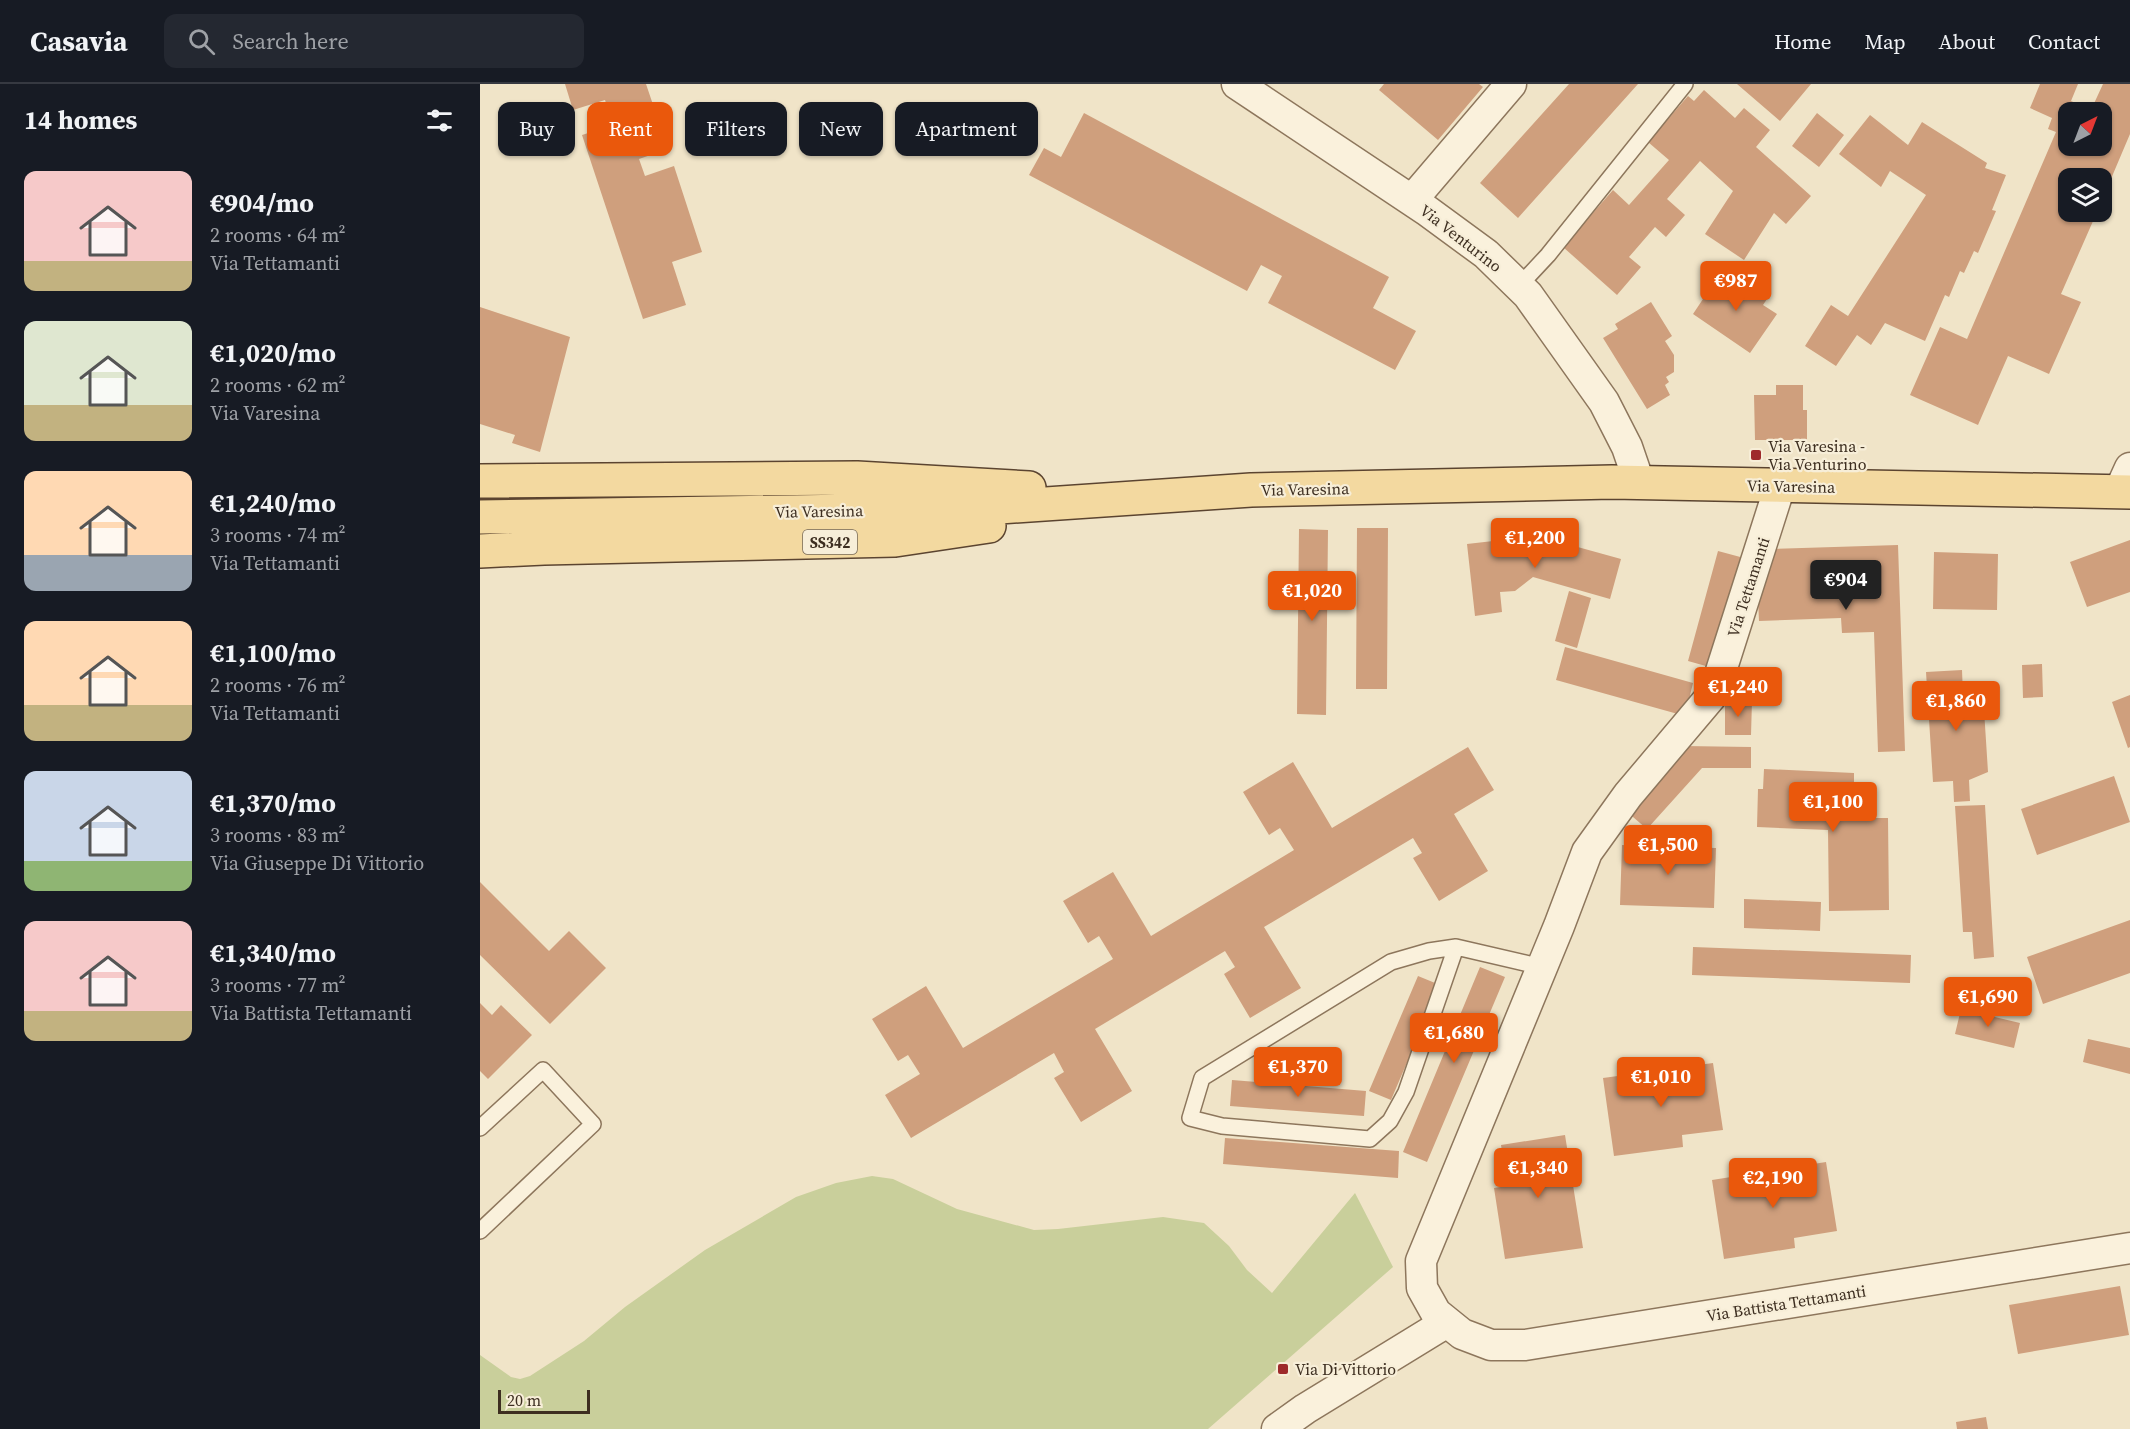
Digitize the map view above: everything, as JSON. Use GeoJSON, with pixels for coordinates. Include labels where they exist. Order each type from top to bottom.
{"type":"FeatureCollection","features":[{"type":"Feature","properties":{"kind":"main road"},"geometry":{"type":"LineString","coordinates":[[480,481],[857,478],[1177,496]]}},
{"type":"Feature","properties":{"kind":"main road","name":"Via Varesina"},"geometry":{"type":"LineString","coordinates":[[480,517],[971,509],[1251,490],[1639,483],[1780,486],[2126,484]]}},
{"type":"Feature","properties":{"kind":"main road","name":"SS342"},"geometry":{"type":"LineString","coordinates":[[480,551],[895,540],[1177,496]]}},
{"type":"Feature","properties":{"kind":"street","name":"Via Venturino"},"geometry":{"type":"LineString","coordinates":[[1237,84],[1412,200],[1486,254],[1519,286],[1528,295],[1604,402],[1627,447],[1639,483]]}},
{"type":"Feature","properties":{"kind":"street"},"geometry":{"type":"LineString","coordinates":[[1412,200],[1511,84]]}},
{"type":"Feature","properties":{"kind":"street","name":"Via Tettamanti"},"geometry":{"type":"LineString","coordinates":[[1542,967],[1587,852],[1628,795],[1714,693],[1780,486]]}},
{"type":"Feature","properties":{"kind":"street","name":"Via Battista Tettamanti"},"geometry":{"type":"LineString","coordinates":[[1542,967],[1421,1261],[1422,1288],[1436,1313],[1462,1334],[1491,1345],[1525,1345],[2130,1248]]}},
{"type":"Feature","properties":{"kind":"street"},"geometry":{"type":"LineString","coordinates":[[1277,1429],[1305,1409],[1447,1322]]}},
{"type":"Feature","properties":{"kind":"lane"},"geometry":{"type":"LineString","coordinates":[[1519,286],[1548,255],[1685,84]]}},
{"type":"Feature","properties":{"kind":"lane"},"geometry":{"type":"LineString","coordinates":[[480,465],[529,481]]}},
{"type":"Feature","properties":{"kind":"lane"},"geometry":{"type":"LineString","coordinates":[[1456,947],[1406,1092],[1390,1121],[1370,1139],[1222,1126],[1190,1118],[1202,1078],[1391,962],[1429,951],[1456,947],[1542,967]]}},
{"type":"Feature","properties":{"kind":"lane"},"geometry":{"type":"LineString","coordinates":[[480,1128],[543,1070],[593,1124],[480,1231]]}},
{"type":"Feature","properties":{"kind":"green space"},"geometry":{"type":"Polygon","coordinates":[[[872,1176],[893,1179],[957,1209],[1034,1230],[1163,1217],[1204,1223],[1229,1246],[1247,1270],[1272,1293],[1355,1193],[1393,1267],[1208,1429],[480,1429],[480,1355],[511,1377],[520,1379],[530,1376],[584,1341],[625,1307],[705,1250],[796,1197],[836,1183],[872,1176]]]}},
{"type":"Feature","properties":{"kind":"building"},"geometry":{"type":"Polygon","coordinates":[[[565,84],[646,84],[652,102],[606,102],[605,100],[587,102],[587,106],[575,109],[575,102],[571,102],[565,84]]]}},
{"type":"Feature","properties":{"kind":"building"},"geometry":{"type":"Polygon","coordinates":[[[1384,84],[1479,84],[1483,87],[1438,140],[1379,90],[1384,84]]]}},
{"type":"Feature","properties":{"kind":"building"},"geometry":{"type":"Polygon","coordinates":[[[1569,84],[1638,84],[1518,218],[1480,183],[1569,84]]]}},
{"type":"Feature","properties":{"kind":"building"},"geometry":{"type":"Polygon","coordinates":[[[1737,84],[1811,84],[1780,121],[1737,84]]]}},
{"type":"Feature","properties":{"kind":"building"},"geometry":{"type":"Polygon","coordinates":[[[2040,84],[2078,84],[2071,101],[2073,102],[2058,102],[2058,156],[2112,156],[2112,102],[2095,102],[2103,84],[2130,84],[2130,134],[2112,176],[2112,168],[2058,168],[2058,222],[2093,222],[2061,294],[2081,302],[2049,374],[2008,356],[1978,425],[1910,395],[1940,327],[1967,339],[2056,132],[2048,129],[2052,118],[2030,108],[2040,84]]]}},
{"type":"Feature","properties":{"kind":"building"},"geometry":{"type":"Polygon","coordinates":[[[1704,90],[1735,118],[1744,108],[1770,130],[1756,147],[1811,196],[1786,224],[1774,213],[1744,260],[1705,234],[1733,191],[1700,161],[1667,199],[1685,215],[1666,237],[1655,227],[1629,257],[1641,267],[1617,295],[1563,247],[1613,190],[1629,205],[1669,160],[1648,142],[1688,96],[1694,101],[1704,90]]]}},
{"type":"Feature","properties":{"kind":"building"},"geometry":{"type":"Polygon","coordinates":[[[1084,113],[1389,277],[1373,308],[1416,331],[1395,370],[1268,303],[1282,276],[1261,265],[1247,291],[1029,175],[1044,148],[1061,157],[1084,113]]]}},
{"type":"Feature","properties":{"kind":"building"},"geometry":{"type":"Polygon","coordinates":[[[1817,113],[1844,135],[1819,167],[1792,146],[1817,113]]]}},
{"type":"Feature","properties":{"kind":"building"},"geometry":{"type":"Polygon","coordinates":[[[1870,115],[1908,145],[1922,122],[1987,163],[1985,168],[2006,175],[1992,210],[1996,211],[1978,253],[1974,251],[1964,273],[1960,271],[1949,297],[1945,295],[1925,341],[1885,323],[1871,345],[1857,335],[1836,366],[1805,346],[1831,305],[1848,316],[1926,195],[1890,171],[1881,187],[1839,154],[1870,115]]]}},
{"type":"Feature","properties":{"kind":"building"},"geometry":{"type":"Polygon","coordinates":[[[587,133],[587,150],[582,135],[587,133]]]}},
{"type":"Feature","properties":{"kind":"building"},"geometry":{"type":"Polygon","coordinates":[[[589,156],[648,156],[639,159],[645,176],[674,166],[702,252],[672,262],[686,305],[643,319],[589,156]]]}},
{"type":"Feature","properties":{"kind":"building"},"geometry":{"type":"Polygon","coordinates":[[[1719,275],[1732,284],[1736,278],[1767,299],[1763,305],[1777,314],[1750,353],[1693,314],[1719,275]]]}},
{"type":"Feature","properties":{"kind":"building"},"geometry":{"type":"Polygon","coordinates":[[[1651,302],[1672,336],[1665,341],[1674,355],[1674,372],[1666,377],[1669,382],[1665,385],[1670,395],[1647,409],[1603,338],[1618,329],[1615,324],[1651,302]]]}},
{"type":"Feature","properties":{"kind":"building"},"geometry":{"type":"Polygon","coordinates":[[[480,307],[570,337],[540,452],[512,443],[515,435],[480,424],[480,307]]]}},
{"type":"Feature","properties":{"kind":"building"},"geometry":{"type":"Polygon","coordinates":[[[1776,385],[1803,385],[1803,410],[1807,410],[1807,440],[1755,440],[1754,395],[1776,395],[1776,385]]]}},
{"type":"Feature","properties":{"kind":"building"},"geometry":{"type":"Polygon","coordinates":[[[1357,528],[1388,528],[1387,689],[1356,689],[1357,528]]]}},
{"type":"Feature","properties":{"kind":"building"},"geometry":{"type":"Polygon","coordinates":[[[1299,529],[1328,530],[1326,715],[1297,714],[1299,529]]]}},
{"type":"Feature","properties":{"kind":"building"},"geometry":{"type":"Polygon","coordinates":[[[1538,536],[1621,559],[1610,599],[1533,577],[1515,591],[1500,592],[1502,612],[1475,616],[1467,544],[1538,536]]]}},
{"type":"Feature","properties":{"kind":"building"},"geometry":{"type":"Polygon","coordinates":[[[2130,540],[2130,592],[2087,607],[2070,562],[2130,540]]]}},
{"type":"Feature","properties":{"kind":"building"},"geometry":{"type":"Polygon","coordinates":[[[1898,545],[1905,751],[1878,752],[1874,632],[1842,633],[1841,618],[1759,621],[1757,579],[1764,562],[1772,561],[1772,549],[1898,545]]]}},
{"type":"Feature","properties":{"kind":"building"},"geometry":{"type":"Polygon","coordinates":[[[1718,551],[1744,558],[1713,668],[1688,661],[1718,551]]]}},
{"type":"Feature","properties":{"kind":"building"},"geometry":{"type":"Polygon","coordinates":[[[1934,552],[1998,554],[1997,610],[1933,609],[1934,552]]]}},
{"type":"Feature","properties":{"kind":"building"},"geometry":{"type":"Polygon","coordinates":[[[1569,591],[1591,598],[1577,648],[1555,641],[1569,591]]]}},
{"type":"Feature","properties":{"kind":"building"},"geometry":{"type":"Polygon","coordinates":[[[1565,647],[1693,683],[1685,716],[1556,680],[1565,647]]]}},
{"type":"Feature","properties":{"kind":"building"},"geometry":{"type":"Polygon","coordinates":[[[2042,664],[2043,697],[2023,698],[2022,665],[2042,664]]]}},
{"type":"Feature","properties":{"kind":"building"},"geometry":{"type":"Polygon","coordinates":[[[1962,670],[1963,695],[1983,694],[1988,772],[1969,780],[1970,801],[1954,802],[1953,781],[1933,782],[1926,672],[1962,670]]]}},
{"type":"Feature","properties":{"kind":"building"},"geometry":{"type":"Polygon","coordinates":[[[2130,695],[2130,747],[2128,748],[2112,702],[2130,695]]]}},
{"type":"Feature","properties":{"kind":"building"},"geometry":{"type":"Polygon","coordinates":[[[1725,701],[1752,701],[1751,735],[1725,735],[1725,701]]]}},
{"type":"Feature","properties":{"kind":"building"},"geometry":{"type":"Polygon","coordinates":[[[1684,746],[1751,747],[1751,768],[1702,768],[1647,829],[1626,811],[1684,746]]]}},
{"type":"Feature","properties":{"kind":"building"},"geometry":{"type":"Polygon","coordinates":[[[1468,747],[1494,790],[1454,814],[1488,871],[1439,901],[1413,858],[1422,853],[1413,838],[1264,927],[1301,988],[1250,1018],[1224,974],[1235,967],[1225,951],[1095,1029],[1132,1091],[1081,1122],[1054,1078],[1064,1072],[1054,1053],[911,1138],[885,1095],[920,1074],[908,1055],[898,1061],[872,1019],[926,986],[963,1048],[1113,959],[1099,936],[1088,943],[1063,901],[1113,872],[1151,936],[1294,850],[1280,828],[1269,835],[1243,792],[1293,762],[1332,828],[1468,747]]]}},
{"type":"Feature","properties":{"kind":"building"},"geometry":{"type":"Polygon","coordinates":[[[1764,769],[1854,773],[1854,801],[1858,801],[1857,818],[1888,818],[1889,910],[1829,911],[1828,830],[1757,827],[1758,789],[1763,789],[1764,769]]]}},
{"type":"Feature","properties":{"kind":"building"},"geometry":{"type":"Polygon","coordinates":[[[2114,776],[2130,822],[2037,855],[2021,809],[2114,776]]]}},
{"type":"Feature","properties":{"kind":"building"},"geometry":{"type":"Polygon","coordinates":[[[1985,805],[1994,957],[1974,959],[1972,932],[1963,932],[1955,806],[1985,805]]]}},
{"type":"Feature","properties":{"kind":"building"},"geometry":{"type":"Polygon","coordinates":[[[1622,845],[1716,848],[1714,908],[1620,905],[1622,845]]]}},
{"type":"Feature","properties":{"kind":"building"},"geometry":{"type":"Polygon","coordinates":[[[480,882],[549,951],[569,931],[606,968],[550,1024],[480,955],[480,882]]]}},
{"type":"Feature","properties":{"kind":"building"},"geometry":{"type":"Polygon","coordinates":[[[1744,899],[1821,902],[1820,931],[1744,928],[1744,899]]]}},
{"type":"Feature","properties":{"kind":"building"},"geometry":{"type":"Polygon","coordinates":[[[2130,920],[2130,973],[2043,1004],[2027,957],[2130,920]]]}},
{"type":"Feature","properties":{"kind":"building"},"geometry":{"type":"Polygon","coordinates":[[[1693,947],[1911,955],[1910,983],[1692,975],[1693,947]]]}},
{"type":"Feature","properties":{"kind":"building"},"geometry":{"type":"Polygon","coordinates":[[[1480,967],[1505,977],[1427,1162],[1403,1152],[1480,967]]]}},
{"type":"Feature","properties":{"kind":"building"},"geometry":{"type":"Polygon","coordinates":[[[1418,976],[1440,985],[1391,1100],[1369,1091],[1418,976]]]}},
{"type":"Feature","properties":{"kind":"building"},"geometry":{"type":"Polygon","coordinates":[[[480,1003],[492,1015],[501,1005],[532,1035],[488,1079],[480,1071],[480,1003]]]}},
{"type":"Feature","properties":{"kind":"building"},"geometry":{"type":"Polygon","coordinates":[[[1961,1009],[2020,1023],[2014,1048],[1955,1034],[1961,1009]]]}},
{"type":"Feature","properties":{"kind":"building"},"geometry":{"type":"Polygon","coordinates":[[[2088,1039],[2130,1048],[2130,1074],[2083,1062],[2088,1039]]]}},
{"type":"Feature","properties":{"kind":"building"},"geometry":{"type":"Polygon","coordinates":[[[1713,1063],[1723,1130],[1682,1135],[1683,1147],[1614,1156],[1603,1078],[1713,1063]]]}},
{"type":"Feature","properties":{"kind":"building"},"geometry":{"type":"Polygon","coordinates":[[[1232,1080],[1366,1091],[1364,1116],[1230,1106],[1232,1080]]]}},
{"type":"Feature","properties":{"kind":"building"},"geometry":{"type":"Polygon","coordinates":[[[1565,1135],[1583,1248],[1505,1259],[1494,1188],[1507,1186],[1501,1145],[1565,1135]]]}},
{"type":"Feature","properties":{"kind":"building"},"geometry":{"type":"Polygon","coordinates":[[[1225,1138],[1399,1151],[1398,1178],[1223,1164],[1225,1138]]]}},
{"type":"Feature","properties":{"kind":"building"},"geometry":{"type":"Polygon","coordinates":[[[1826,1162],[1837,1231],[1794,1238],[1795,1248],[1724,1259],[1712,1180],[1826,1162]]]}},
{"type":"Feature","properties":{"kind":"building"},"geometry":{"type":"Polygon","coordinates":[[[2120,1286],[2129,1335],[2018,1354],[2009,1305],[2120,1286]]]}},
{"type":"Feature","properties":{"kind":"building"},"geometry":{"type":"Polygon","coordinates":[[[1986,1417],[1988,1429],[1957,1429],[1956,1422],[1986,1417]]]}},
{"type":"Feature","properties":{"kind":"place","name":"Via Varesina - Via Venturino"},"geometry":{"type":"Point","coordinates":[1756,455]}},
{"type":"Feature","properties":{"kind":"place","name":"Via Di Vittorio"},"geometry":{"type":"Point","coordinates":[1283,1369]}}]}
